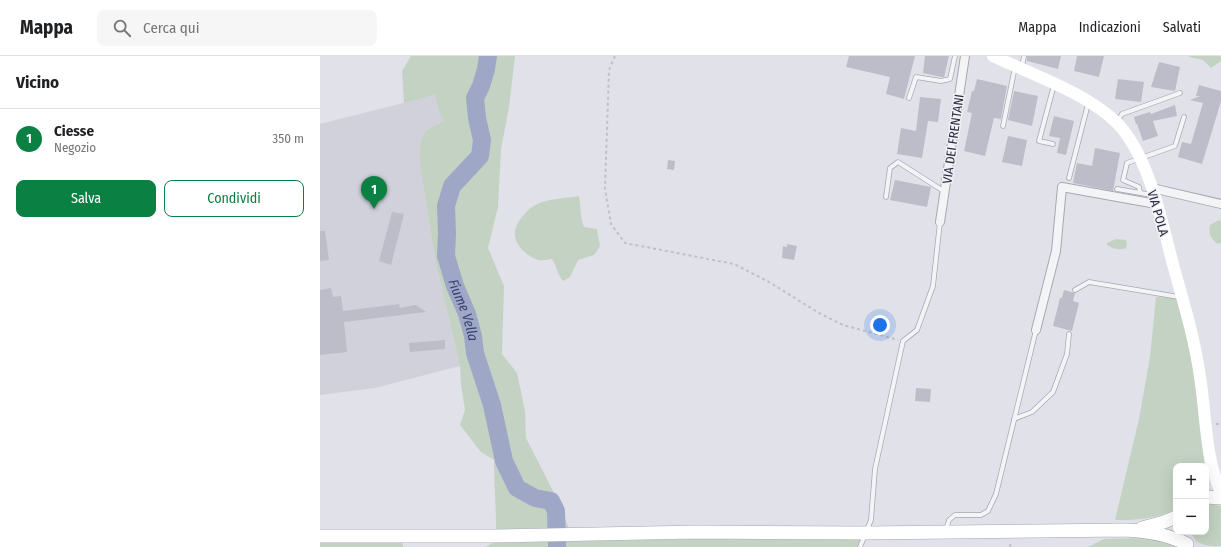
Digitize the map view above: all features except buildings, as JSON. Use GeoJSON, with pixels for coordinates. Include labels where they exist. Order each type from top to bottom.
{"type":"FeatureCollection","features":[{"type":"Feature","properties":{"kind":"main road"},"geometry":{"type":"LineString","coordinates":[[1209,497],[1221,498]]}},
{"type":"Feature","properties":{"kind":"main road"},"geometry":{"type":"LineString","coordinates":[[1126,530],[1154,525],[1173,518]]}},
{"type":"Feature","properties":{"kind":"main road"},"geometry":{"type":"LineString","coordinates":[[320,536],[494,536],[696,532],[946,533],[1126,530],[1165,534],[1186,541]]}},
{"type":"Feature","properties":{"kind":"street","name":"VIA DEI FRENTANI"},"geometry":{"type":"LineString","coordinates":[[940,222],[965,56]]}},
{"type":"Feature","properties":{"kind":"street","name":"VIA POLA"},"geometry":{"type":"LineString","coordinates":[[993,56],[1089,102],[1116,122],[1127,135],[1140,159],[1154,196],[1197,358],[1213,472],[1221,492]]}},
{"type":"Feature","properties":{"kind":"street"},"geometry":{"type":"LineString","coordinates":[[1036,330],[1056,251],[1062,187],[1221,204]]}},
{"type":"Feature","properties":{"kind":"street","name":"VIA POLA"},"geometry":{"type":"LineString","coordinates":[[1207,463],[1209,448]]}},
{"type":"Feature","properties":{"kind":"lane"},"geometry":{"type":"LineString","coordinates":[[909,98],[916,77],[941,81],[950,79],[955,56]]}},
{"type":"Feature","properties":{"kind":"lane"},"geometry":{"type":"LineString","coordinates":[[1003,126],[1018,68],[1024,56]]}},
{"type":"Feature","properties":{"kind":"lane"},"geometry":{"type":"LineString","coordinates":[[1053,144],[1039,141],[1054,84]]}},
{"type":"Feature","properties":{"kind":"lane"},"geometry":{"type":"LineString","coordinates":[[1116,122],[1122,114],[1180,93]]}},
{"type":"Feature","properties":{"kind":"lane"},"geometry":{"type":"LineString","coordinates":[[1069,178],[1089,102]]}},
{"type":"Feature","properties":{"kind":"lane"},"geometry":{"type":"LineString","coordinates":[[1140,192],[1139,187],[1123,180],[1127,163],[1175,146],[1184,117]]}},
{"type":"Feature","properties":{"kind":"lane"},"geometry":{"type":"LineString","coordinates":[[886,197],[890,168],[898,162],[945,192]]}},
{"type":"Feature","properties":{"kind":"lane"},"geometry":{"type":"LineString","coordinates":[[1117,189],[1140,192],[1154,196]]}},
{"type":"Feature","properties":{"kind":"lane"},"geometry":{"type":"LineString","coordinates":[[860,547],[871,520],[875,469],[903,341],[917,330],[933,286],[940,222]]}},
{"type":"Feature","properties":{"kind":"lane"},"geometry":{"type":"LineString","coordinates":[[1075,290],[1089,282],[1182,297]]}},
{"type":"Feature","properties":{"kind":"lane"},"geometry":{"type":"LineString","coordinates":[[946,533],[949,520],[955,515],[981,514],[988,510],[996,494],[1036,330]]}},
{"type":"Feature","properties":{"kind":"lane"},"geometry":{"type":"LineString","coordinates":[[1014,419],[1032,412],[1053,392],[1067,354],[1069,334]]}},
{"type":"Feature","properties":{"kind":"path"},"geometry":{"type":"LineString","coordinates":[[615,56],[609,70],[604,189],[611,224],[625,243],[734,264],[769,282],[819,313],[843,325],[903,341]]}},
{"type":"Feature","properties":{"kind":"shaded area"},"geometry":{"type":"Polygon","coordinates":[[[435,95],[439,113],[444,121],[425,131],[421,140],[419,158],[435,259],[460,366],[375,388],[320,395],[320,124],[435,95]]]}},
{"type":"Feature","properties":{"kind":"green space"},"geometry":{"type":"Polygon","coordinates":[[[411,56],[515,56],[509,107],[501,149],[498,207],[488,248],[504,286],[502,354],[517,373],[525,411],[526,438],[552,489],[569,528],[496,529],[494,460],[481,452],[460,425],[465,410],[460,366],[435,259],[419,158],[421,140],[425,131],[444,121],[439,113],[435,95],[404,103],[402,71],[411,56]]]}},
{"type":"Feature","properties":{"kind":"green space"},"geometry":{"type":"Polygon","coordinates":[[[1189,56],[1221,56],[1221,61],[1211,68],[1203,60],[1189,56]]]}},
{"type":"Feature","properties":{"kind":"green space"},"geometry":{"type":"Polygon","coordinates":[[[579,196],[581,216],[584,227],[597,229],[600,246],[594,255],[578,260],[570,277],[563,281],[559,276],[552,259],[539,260],[530,256],[522,249],[516,241],[515,231],[519,221],[536,205],[554,199],[579,196]]]}},
{"type":"Feature","properties":{"kind":"green space"},"geometry":{"type":"Polygon","coordinates":[[[1219,220],[1221,221],[1221,243],[1218,244],[1212,238],[1209,228],[1210,225],[1219,220]]]}},
{"type":"Feature","properties":{"kind":"green space"},"geometry":{"type":"Polygon","coordinates":[[[1116,239],[1126,240],[1126,248],[1116,249],[1107,245],[1107,243],[1116,239]]]}},
{"type":"Feature","properties":{"kind":"green space"},"geometry":{"type":"Polygon","coordinates":[[[1156,297],[1179,298],[1189,335],[1203,444],[1204,463],[1173,463],[1173,510],[1161,515],[1146,518],[1115,520],[1139,419],[1150,357],[1156,297]]]}},
{"type":"Feature","properties":{"kind":"green space"},"geometry":{"type":"Polygon","coordinates":[[[1209,504],[1221,506],[1221,546],[1203,544],[1196,540],[1192,535],[1209,535],[1209,504]]]}},
{"type":"Feature","properties":{"kind":"green space"},"geometry":{"type":"Polygon","coordinates":[[[1142,538],[1169,542],[1177,547],[1088,547],[1104,539],[1142,538]]]}},
{"type":"Feature","properties":{"kind":"green space"},"geometry":{"type":"Polygon","coordinates":[[[697,539],[863,540],[860,547],[486,547],[492,543],[697,539]]]}},
{"type":"Feature","properties":{"kind":"green space"},"geometry":{"type":"Polygon","coordinates":[[[320,543],[403,543],[403,547],[320,547],[320,543]]]}},
{"type":"Feature","properties":{"kind":"waterway","name":"Fiume Vella"},"geometry":{"type":"LineString","coordinates":[[488,56],[481,86],[475,98],[477,118],[482,140],[480,156],[452,186],[446,206],[446,256],[455,286],[467,314],[473,336],[475,353],[492,405],[504,461],[517,488],[535,498],[551,501],[556,511],[557,547]]}},
{"type":"Feature","properties":{"kind":"place","name":"Ciesse"},"geometry":{"type":"Point","coordinates":[374,209]}}]}
